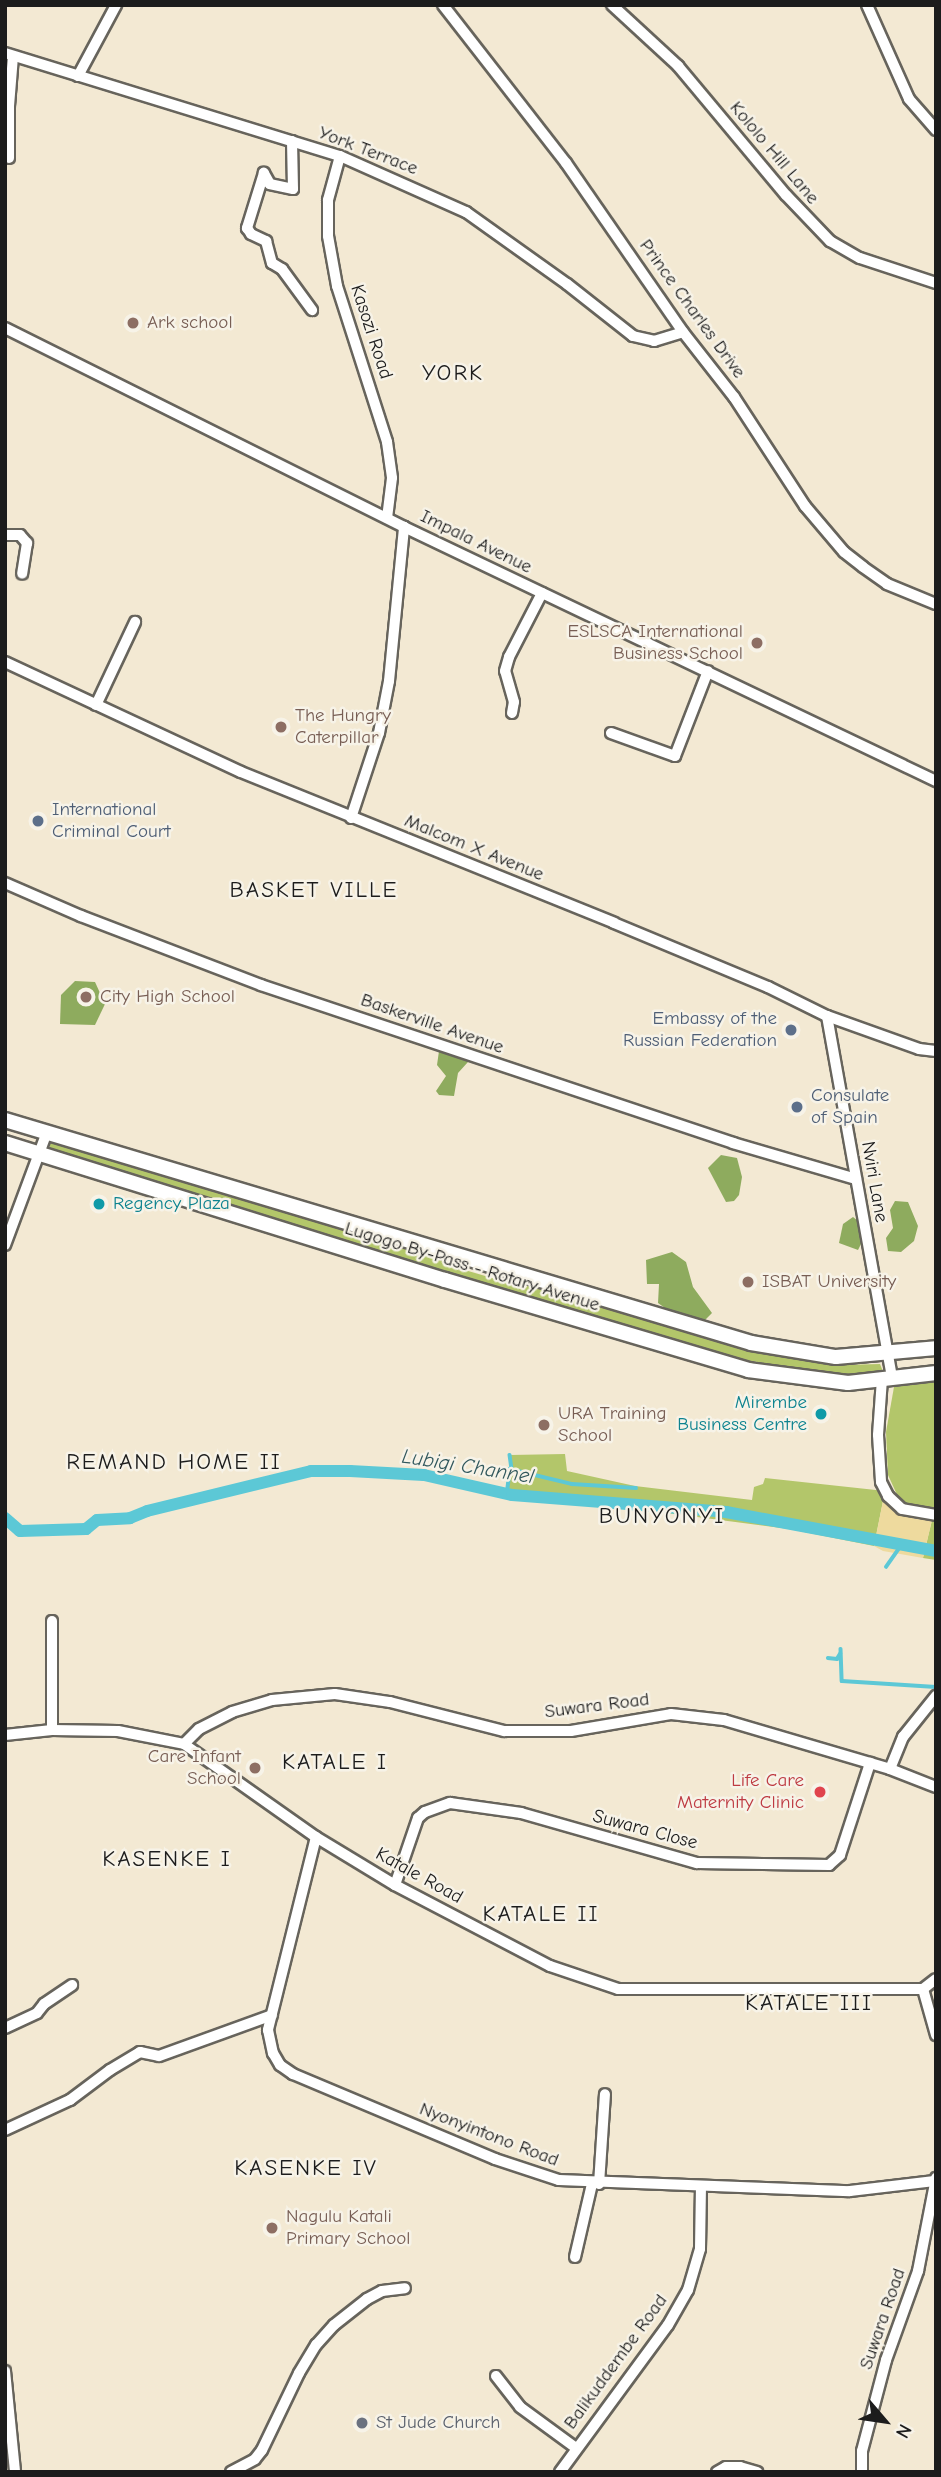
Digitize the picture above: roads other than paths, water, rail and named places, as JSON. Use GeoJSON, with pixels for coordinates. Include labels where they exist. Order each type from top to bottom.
{"type":"FeatureCollection","features":[{"type":"Feature","properties":{"kind":"main road","name":"Lugogo By-Pass - Rotary Avenue"},"geometry":{"type":"LineString","coordinates":[[5,1120],[751,1343],[836,1357],[936,1348]]}},
{"type":"Feature","properties":{"kind":"main road","name":"Lugogo By-Pass - Rotary Avenue"},"geometry":{"type":"LineString","coordinates":[[5,1143],[204,1206],[748,1370],[848,1383],[936,1373]]}},
{"type":"Feature","properties":{"kind":"street"},"geometry":{"type":"LineString","coordinates":[[78,76],[116,5]]}},
{"type":"Feature","properties":{"kind":"street","name":"Prince Charles Drive"},"geometry":{"type":"LineString","coordinates":[[443,5],[566,163],[683,332],[734,397],[805,506],[839,546],[887,584],[936,604]]}},
{"type":"Feature","properties":{"kind":"street","name":"Kololo Hill Lane"},"geometry":{"type":"LineString","coordinates":[[612,5],[678,66],[793,204],[830,242],[860,258],[936,283]]}},
{"type":"Feature","properties":{"kind":"street"},"geometry":{"type":"LineString","coordinates":[[867,5],[909,99],[936,130]]}},
{"type":"Feature","properties":{"kind":"street"},"geometry":{"type":"LineString","coordinates":[[9,54],[9,158]]}},
{"type":"Feature","properties":{"kind":"street","name":"York Terrace"},"geometry":{"type":"LineString","coordinates":[[9,54],[340,156],[466,212],[568,284],[633,336],[654,341],[683,332]]}},
{"type":"Feature","properties":{"kind":"street"},"geometry":{"type":"LineString","coordinates":[[292,141],[293,189],[270,184],[264,173],[247,228],[251,234],[266,241],[272,262],[282,269],[312,310]]}},
{"type":"Feature","properties":{"kind":"street","name":"Kasozi Road"},"geometry":{"type":"LineString","coordinates":[[340,156],[328,200],[328,236],[337,286],[387,442],[392,478],[387,518]]}},
{"type":"Feature","properties":{"kind":"street","name":"Impala Avenue"},"geometry":{"type":"LineString","coordinates":[[5,328],[404,527],[936,781]]}},
{"type":"Feature","properties":{"kind":"street"},"geometry":{"type":"LineString","coordinates":[[351,818],[379,733],[390,681],[404,527]]}},
{"type":"Feature","properties":{"kind":"street"},"geometry":{"type":"LineString","coordinates":[[5,536],[20,535],[27,543],[22,574]]}},
{"type":"Feature","properties":{"kind":"street"},"geometry":{"type":"LineString","coordinates":[[512,713],[514,702],[505,671],[542,593]]}},
{"type":"Feature","properties":{"kind":"street"},"geometry":{"type":"LineString","coordinates":[[96,705],[135,622]]}},
{"type":"Feature","properties":{"kind":"street","name":"Malcom X Avenue"},"geometry":{"type":"LineString","coordinates":[[5,662],[187,748],[351,818],[627,928],[827,1016],[919,1049],[936,1051]]}},
{"type":"Feature","properties":{"kind":"street"},"geometry":{"type":"LineString","coordinates":[[611,733],[675,756],[708,671]]}},
{"type":"Feature","properties":{"kind":"street","name":"Baskerville Avenue"},"geometry":{"type":"LineString","coordinates":[[5,883],[80,916],[261,985],[733,1143],[856,1179]]}},
{"type":"Feature","properties":{"kind":"street","name":"Nviri Lane"},"geometry":{"type":"LineString","coordinates":[[827,1016],[887,1354],[887,1379],[878,1435],[881,1482],[888,1496],[902,1509],[936,1515]]}},
{"type":"Feature","properties":{"kind":"street"},"geometry":{"type":"LineString","coordinates":[[5,1245],[47,1132]]}},
{"type":"Feature","properties":{"kind":"street"},"geometry":{"type":"LineString","coordinates":[[52,1621],[52,1730]]}},
{"type":"Feature","properties":{"kind":"street","name":"Suwara Road"},"geometry":{"type":"LineString","coordinates":[[184,1744],[199,1729],[232,1712],[272,1700],[335,1695],[390,1702],[504,1731],[571,1731],[671,1714],[724,1720],[890,1769],[936,1787]]}},
{"type":"Feature","properties":{"kind":"street"},"geometry":{"type":"LineString","coordinates":[[890,1769],[903,1737],[936,1696]]}},
{"type":"Feature","properties":{"kind":"street","name":"Katale Road"},"geometry":{"type":"LineString","coordinates":[[5,1735],[52,1730],[118,1731],[184,1744],[316,1837],[395,1885],[550,1966],[618,1989],[923,1989]]}},
{"type":"Feature","properties":{"kind":"street","name":"Suwara Close"},"geometry":{"type":"LineString","coordinates":[[395,1885],[418,1818],[425,1812],[450,1803],[521,1813],[697,1863],[828,1865],[840,1855],[870,1763]]}},
{"type":"Feature","properties":{"kind":"street","name":"Nyonyintono Road"},"geometry":{"type":"LineString","coordinates":[[316,1837],[268,2030],[273,2053],[280,2065],[293,2074],[530,2172],[559,2180],[595,2184],[850,2191],[935,2179]]}},
{"type":"Feature","properties":{"kind":"street"},"geometry":{"type":"LineString","coordinates":[[936,1979],[923,1989],[936,2035]]}},
{"type":"Feature","properties":{"kind":"street"},"geometry":{"type":"LineString","coordinates":[[5,2028],[37,2013],[44,2004],[72,1985]]}},
{"type":"Feature","properties":{"kind":"street"},"geometry":{"type":"LineString","coordinates":[[5,2130],[70,2100],[110,2070],[140,2052],[159,2056],[272,2015]]}},
{"type":"Feature","properties":{"kind":"street"},"geometry":{"type":"LineString","coordinates":[[575,2257],[595,2184],[606,2094]]}},
{"type":"Feature","properties":{"kind":"street","name":"Suwara Road"},"geometry":{"type":"LineString","coordinates":[[862,2472],[862,2451],[879,2384],[918,2271],[935,2179]]}},
{"type":"Feature","properties":{"kind":"street","name":"Balikuddembe Road"},"geometry":{"type":"LineString","coordinates":[[560,2472],[668,2325],[688,2290],[700,2249],[701,2187]]}},
{"type":"Feature","properties":{"kind":"street"},"geometry":{"type":"LineString","coordinates":[[231,2472],[255,2459],[262,2450],[299,2373],[334,2325],[367,2299],[382,2291],[405,2288]]}},
{"type":"Feature","properties":{"kind":"street"},"geometry":{"type":"LineString","coordinates":[[5,2371],[15,2472]]}},
{"type":"Feature","properties":{"kind":"street"},"geometry":{"type":"LineString","coordinates":[[496,2375],[520,2407],[576,2448]]}},
{"type":"Feature","properties":{"kind":"street"},"geometry":{"type":"LineString","coordinates":[[717,2472],[726,2467],[740,2467],[757,2472]]}},
{"type":"Feature","properties":{"kind":"waterway"},"geometry":{"type":"LineString","coordinates":[[510,1455],[512,1470]]}},
{"type":"Feature","properties":{"kind":"waterway"},"geometry":{"type":"LineString","coordinates":[[512,1495],[507,1492],[510,1469],[572,1484],[636,1488]]}},
{"type":"Feature","properties":{"kind":"waterway","name":"Lubigi Channel"},"geometry":{"type":"LineString","coordinates":[[5,1518],[20,1531],[86,1529],[97,1520],[130,1518],[147,1511],[311,1471],[350,1471],[424,1475],[512,1495],[726,1512],[936,1551]]}},
{"type":"Feature","properties":{"kind":"waterway"},"geometry":{"type":"LineString","coordinates":[[886,1567],[902,1544]]}},
{"type":"Feature","properties":{"kind":"waterway"},"geometry":{"type":"LineString","coordinates":[[841,1649],[842,1681],[936,1687]]}},
{"type":"Feature","properties":{"kind":"waterway"},"geometry":{"type":"LineString","coordinates":[[828,1658],[837,1659],[840,1654]]}},
{"type":"Feature","properties":{"kind":"place","name":"Ark school"},"geometry":{"type":"Point","coordinates":[133,323]}},
{"type":"Feature","properties":{"kind":"place","name":"ESLSCA International Business School"},"geometry":{"type":"Point","coordinates":[757,643]}},
{"type":"Feature","properties":{"kind":"place","name":"The Hungry Caterpillar"},"geometry":{"type":"Point","coordinates":[281,727]}},
{"type":"Feature","properties":{"kind":"place","name":"International Criminal Court"},"geometry":{"type":"Point","coordinates":[38,821]}},
{"type":"Feature","properties":{"kind":"place","name":"City High School"},"geometry":{"type":"Point","coordinates":[86,997]}},
{"type":"Feature","properties":{"kind":"place","name":"Embassy of the Russian Federation"},"geometry":{"type":"Point","coordinates":[791,1030]}},
{"type":"Feature","properties":{"kind":"place","name":"Consulate of Spain"},"geometry":{"type":"Point","coordinates":[797,1107]}},
{"type":"Feature","properties":{"kind":"place","name":"Regency Plaza"},"geometry":{"type":"Point","coordinates":[99,1204]}},
{"type":"Feature","properties":{"kind":"place","name":"ISBAT University"},"geometry":{"type":"Point","coordinates":[748,1282]}},
{"type":"Feature","properties":{"kind":"place","name":"Mirembe Business Centre"},"geometry":{"type":"Point","coordinates":[821,1414]}},
{"type":"Feature","properties":{"kind":"place","name":"URA Training School"},"geometry":{"type":"Point","coordinates":[544,1425]}},
{"type":"Feature","properties":{"kind":"place","name":"Care Infant School"},"geometry":{"type":"Point","coordinates":[255,1768]}},
{"type":"Feature","properties":{"kind":"place","name":"Life Care Maternity Clinic"},"geometry":{"type":"Point","coordinates":[820,1792]}},
{"type":"Feature","properties":{"kind":"place","name":"Nagulu Katali Primary School"},"geometry":{"type":"Point","coordinates":[272,2228]}},
{"type":"Feature","properties":{"kind":"place","name":"St Jude Church"},"geometry":{"type":"Point","coordinates":[362,2423]}},
{"type":"Feature","properties":{"kind":"district","name":"YORK"},"geometry":{"type":"Point","coordinates":[453,373]}},
{"type":"Feature","properties":{"kind":"district","name":"BASKET VILLE"},"geometry":{"type":"Point","coordinates":[314,890]}},
{"type":"Feature","properties":{"kind":"district","name":"REMAND HOME II"},"geometry":{"type":"Point","coordinates":[174,1462]}},
{"type":"Feature","properties":{"kind":"district","name":"BUNYONYI"},"geometry":{"type":"Point","coordinates":[662,1516]}},
{"type":"Feature","properties":{"kind":"district","name":"KATALE I"},"geometry":{"type":"Point","coordinates":[335,1762]}},
{"type":"Feature","properties":{"kind":"district","name":"KASENKE I"},"geometry":{"type":"Point","coordinates":[167,1859]}},
{"type":"Feature","properties":{"kind":"district","name":"KATALE II"},"geometry":{"type":"Point","coordinates":[541,1914]}},
{"type":"Feature","properties":{"kind":"district","name":"KATALE III"},"geometry":{"type":"Point","coordinates":[809,2003]}},
{"type":"Feature","properties":{"kind":"district","name":"KASENKE IV"},"geometry":{"type":"Point","coordinates":[306,2168]}}]}
